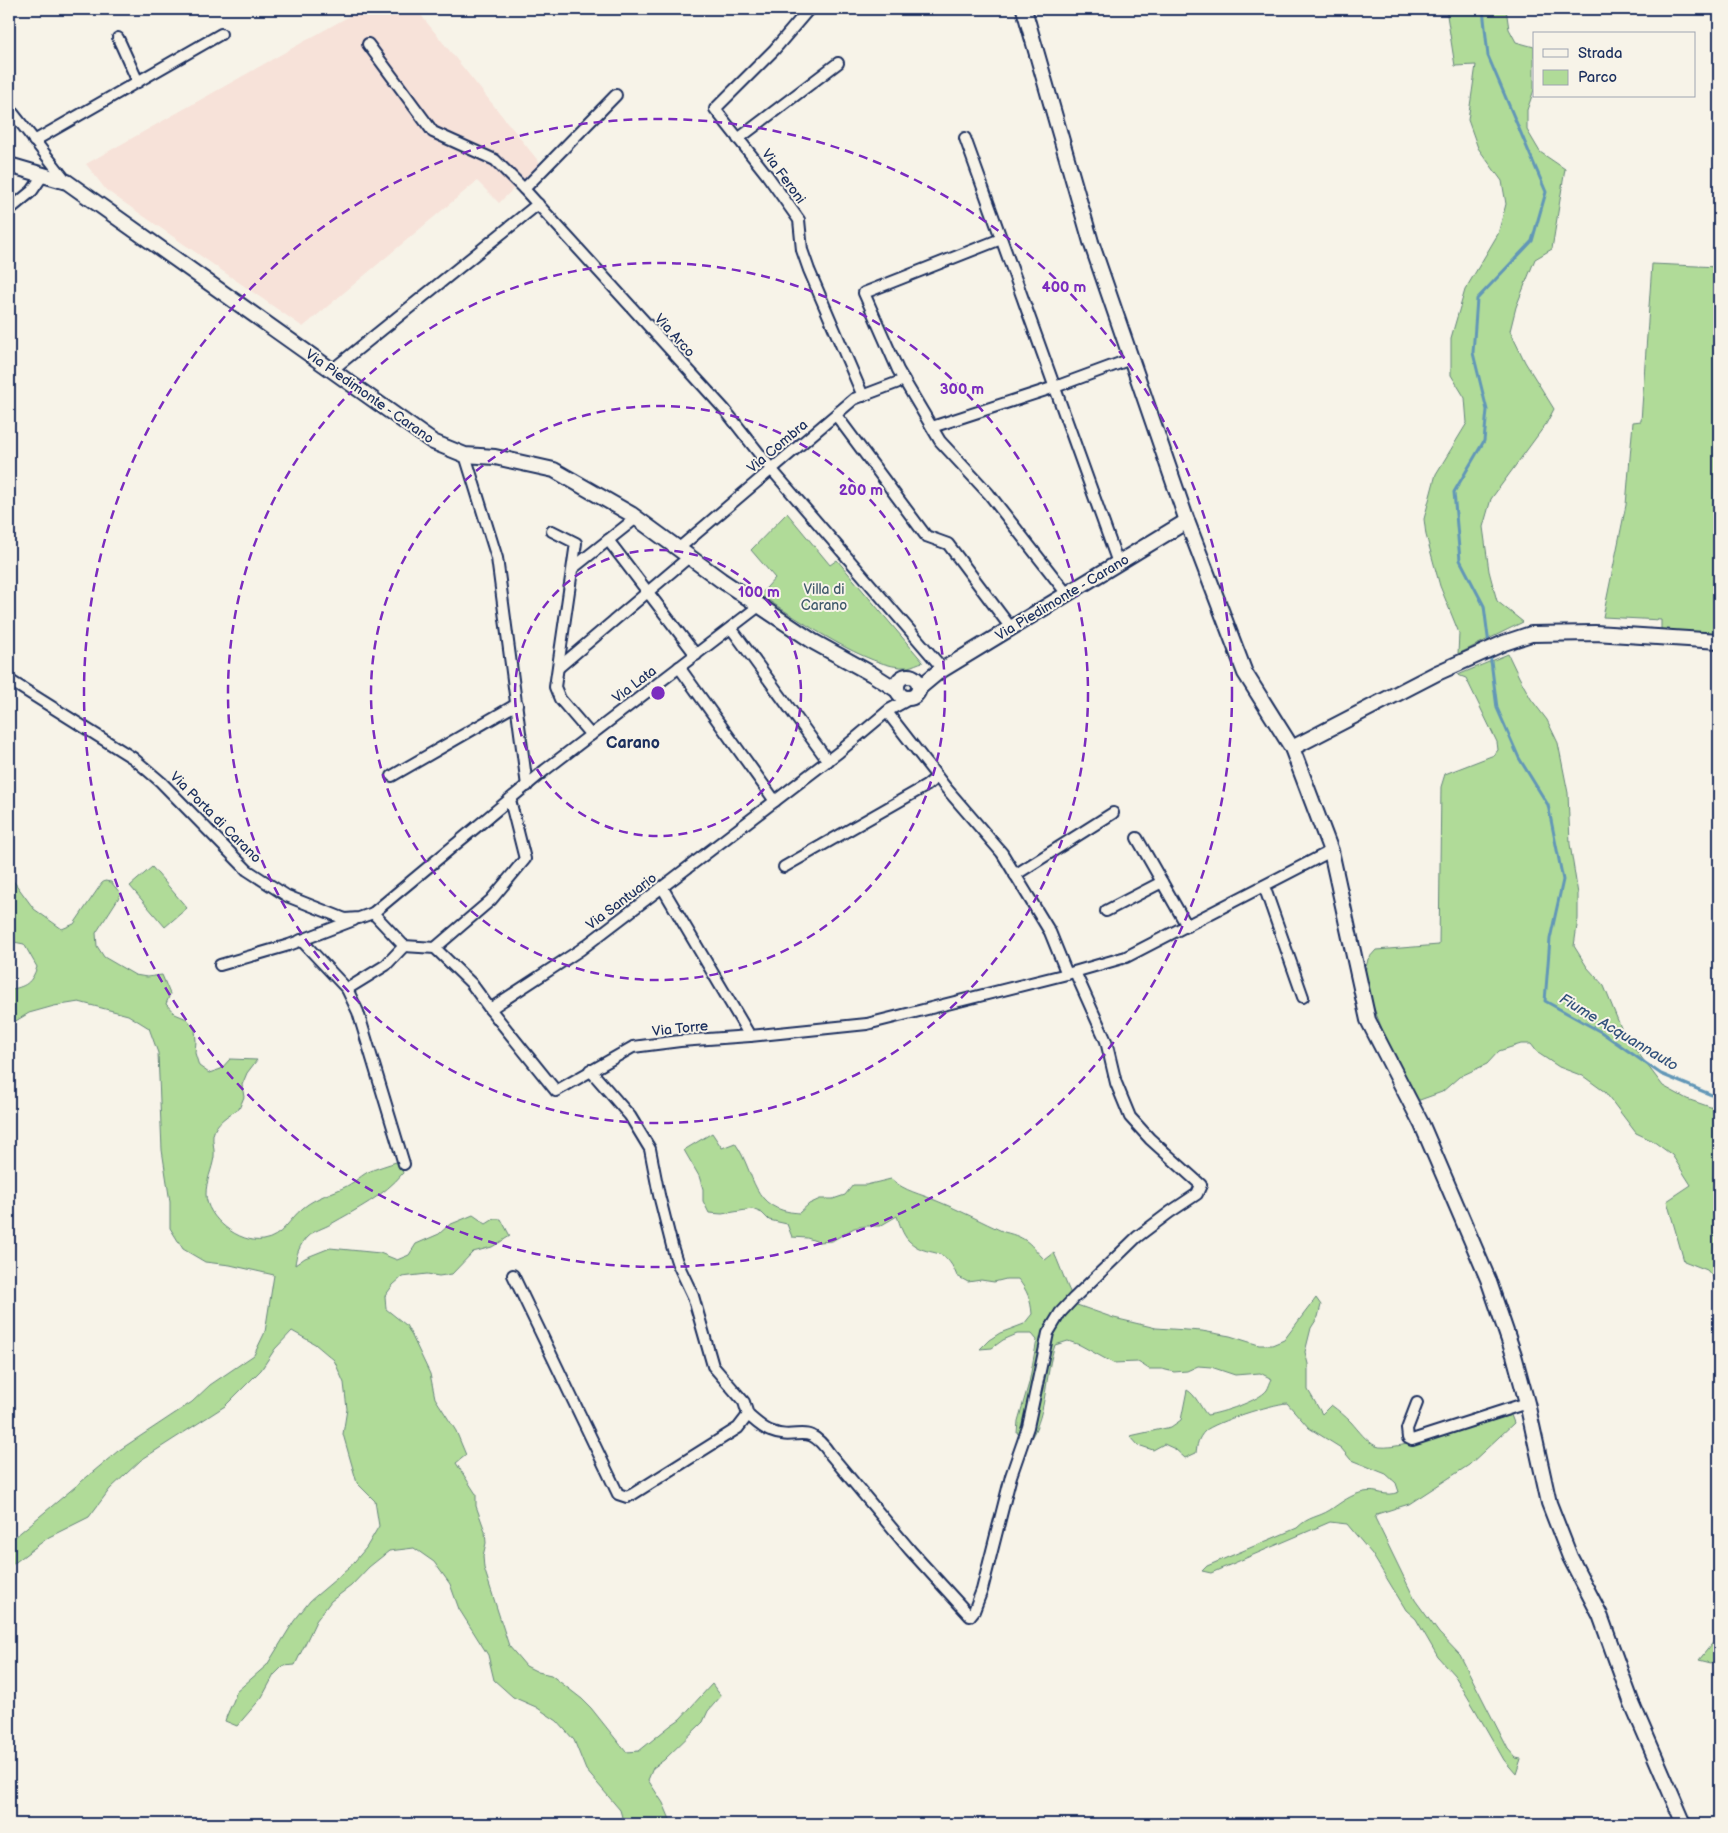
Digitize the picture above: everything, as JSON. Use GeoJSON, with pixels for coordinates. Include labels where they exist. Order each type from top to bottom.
{"type":"FeatureCollection","features":[{"type":"Feature","properties":{"kind":"street","name":"Via Feroni"},"geometry":{"type":"LineString","coordinates":[[809,9],[774,50],[715,109],[768,175],[799,220],[802,250],[809,270],[863,396]]}},
{"type":"Feature","properties":{"kind":"street"},"geometry":{"type":"LineString","coordinates":[[1024,9],[1091,242],[1187,521],[1245,673],[1292,748],[1331,851],[1368,1020],[1422,1125],[1484,1270],[1514,1355],[1527,1403],[1549,1503],[1570,1556],[1600,1615],[1632,1701],[1684,1824]]}},
{"type":"Feature","properties":{"kind":"street"},"geometry":{"type":"LineString","coordinates":[[34,141],[221,34]]}},
{"type":"Feature","properties":{"kind":"street"},"geometry":{"type":"LineString","coordinates":[[118,38],[138,82]]}},
{"type":"Feature","properties":{"kind":"street","name":"Via Arco"},"geometry":{"type":"LineString","coordinates":[[368,44],[433,132],[494,160],[524,188],[725,410],[772,470],[940,671]]}},
{"type":"Feature","properties":{"kind":"street"},"geometry":{"type":"LineString","coordinates":[[738,139],[838,63]]}},
{"type":"Feature","properties":{"kind":"street"},"geometry":{"type":"LineString","coordinates":[[524,188],[616,95]]}},
{"type":"Feature","properties":{"kind":"street"},"geometry":{"type":"LineString","coordinates":[[9,110],[67,182]]}},
{"type":"Feature","properties":{"kind":"street"},"geometry":{"type":"LineString","coordinates":[[965,138],[1118,563]]}},
{"type":"Feature","properties":{"kind":"street","name":"Via Piedimonte - Carano"},"geometry":{"type":"LineString","coordinates":[[9,165],[67,182],[432,442],[465,455],[495,457],[554,470],[636,518],[759,606],[814,642],[872,674],[908,688],[940,671],[1187,521]]}},
{"type":"Feature","properties":{"kind":"street"},"geometry":{"type":"LineString","coordinates":[[9,210],[32,191],[43,175]]}},
{"type":"Feature","properties":{"kind":"street"},"geometry":{"type":"LineString","coordinates":[[332,370],[538,204]]}},
{"type":"Feature","properties":{"kind":"street"},"geometry":{"type":"LineString","coordinates":[[1001,239],[864,293],[898,370],[940,441],[989,494],[1067,594]]}},
{"type":"Feature","properties":{"kind":"street"},"geometry":{"type":"LineString","coordinates":[[932,426],[1055,387],[1132,359]]}},
{"type":"Feature","properties":{"kind":"street","name":"Via Combra"},"geometry":{"type":"LineString","coordinates":[[558,668],[647,592],[747,489],[772,470],[854,399],[904,380]]}},
{"type":"Feature","properties":{"kind":"street"},"geometry":{"type":"LineString","coordinates":[[836,415],[926,536],[948,544],[1011,628]]}},
{"type":"Feature","properties":{"kind":"street"},"geometry":{"type":"LineString","coordinates":[[465,455],[497,558],[527,786]]}},
{"type":"Feature","properties":{"kind":"street"},"geometry":{"type":"LineString","coordinates":[[573,568],[636,518]]}},
{"type":"Feature","properties":{"kind":"street"},"geometry":{"type":"LineString","coordinates":[[552,531],[576,543],[555,687],[560,699],[590,735]]}},
{"type":"Feature","properties":{"kind":"street"},"geometry":{"type":"LineString","coordinates":[[608,540],[696,655]]}},
{"type":"Feature","properties":{"kind":"street","name":"Via Lata"},"geometry":{"type":"LineString","coordinates":[[527,786],[590,735],[759,606]]}},
{"type":"Feature","properties":{"kind":"street"},"geometry":{"type":"LineString","coordinates":[[731,628],[828,761]]}},
{"type":"Feature","properties":{"kind":"street"},"geometry":{"type":"LineString","coordinates":[[1292,748],[1437,673],[1504,643],[1530,634],[1568,632],[1719,641]]}},
{"type":"Feature","properties":{"kind":"street"},"geometry":{"type":"LineString","coordinates":[[679,667],[775,801]]}},
{"type":"Feature","properties":{"kind":"street","name":"Via Porta di Carano"},"geometry":{"type":"LineString","coordinates":[[9,680],[133,758],[161,782],[247,870],[287,896],[345,918],[359,918],[373,913],[527,786]]}},
{"type":"Feature","properties":{"kind":"street","name":"Via Santuario"},"geometry":{"type":"LineString","coordinates":[[490,1009],[580,950],[828,761],[888,711],[908,688]]}},
{"type":"Feature","properties":{"kind":"street"},"geometry":{"type":"LineString","coordinates":[[392,776],[517,704]]}},
{"type":"Feature","properties":{"kind":"street"},"geometry":{"type":"LineString","coordinates":[[590,1070],[630,1116],[650,1148],[659,1195],[672,1246],[692,1296],[712,1366],[744,1402],[748,1415],[770,1431],[786,1435],[812,1435],[819,1439],[910,1550],[970,1616],[974,1611],[982,1590],[1011,1476],[1028,1427],[1048,1333],[1054,1322],[1074,1298],[1137,1236],[1197,1194],[1201,1185],[1150,1139],[1130,1117],[1116,1084],[1106,1041],[1050,932],[1002,853],[937,777],[888,711]]}},
{"type":"Feature","properties":{"kind":"street"},"geometry":{"type":"LineString","coordinates":[[784,867],[926,786],[937,777]]}},
{"type":"Feature","properties":{"kind":"street"},"geometry":{"type":"LineString","coordinates":[[435,948],[491,900],[525,859],[510,800]]}},
{"type":"Feature","properties":{"kind":"street"},"geometry":{"type":"LineString","coordinates":[[1016,875],[1112,813]]}},
{"type":"Feature","properties":{"kind":"street"},"geometry":{"type":"LineString","coordinates":[[1137,838],[1187,926]]}},
{"type":"Feature","properties":{"kind":"street","name":"Via Torre"},"geometry":{"type":"LineString","coordinates":[[490,1009],[556,1091],[633,1047],[680,1040],[750,1036],[867,1024],[1071,973],[1126,957],[1331,851]]}},
{"type":"Feature","properties":{"kind":"street"},"geometry":{"type":"LineString","coordinates":[[1106,911],[1162,882]]}},
{"type":"Feature","properties":{"kind":"street"},"geometry":{"type":"LineString","coordinates":[[1264,886],[1303,997]]}},
{"type":"Feature","properties":{"kind":"street"},"geometry":{"type":"LineString","coordinates":[[662,887],[750,1036]]}},
{"type":"Feature","properties":{"kind":"street"},"geometry":{"type":"LineString","coordinates":[[373,913],[404,946],[435,948],[471,983],[490,1009]]}},
{"type":"Feature","properties":{"kind":"street"},"geometry":{"type":"LineString","coordinates":[[220,964],[301,940],[359,918]]}},
{"type":"Feature","properties":{"kind":"street"},"geometry":{"type":"LineString","coordinates":[[301,940],[346,989],[358,1012],[404,1164]]}},
{"type":"Feature","properties":{"kind":"street"},"geometry":{"type":"LineString","coordinates":[[346,989],[386,965],[404,946]]}},
{"type":"Feature","properties":{"kind":"street"},"geometry":{"type":"LineString","coordinates":[[513,1276],[618,1494],[627,1498],[738,1428],[748,1415]]}},
{"type":"Feature","properties":{"kind":"street"},"geometry":{"type":"LineString","coordinates":[[1416,1403],[1407,1429],[1408,1438],[1412,1440],[1527,1403]]}},
{"type":"Feature","properties":{"kind":"shaded area"},"geometry":{"type":"Polygon","coordinates":[[[362,9],[416,9],[540,163],[499,203],[477,181],[303,327],[106,190],[86,164],[362,9]]]}},
{"type":"Feature","properties":{"kind":"green space"},"geometry":{"type":"Polygon","coordinates":[[[1446,9],[1506,9],[1509,29],[1516,42],[1533,47],[1533,93],[1527,110],[1527,130],[1540,152],[1565,169],[1552,249],[1535,259],[1516,307],[1510,331],[1525,362],[1554,409],[1546,424],[1491,499],[1483,527],[1489,571],[1497,601],[1523,622],[1458,654],[1459,633],[1440,586],[1426,535],[1424,519],[1436,474],[1467,423],[1465,398],[1451,375],[1451,338],[1465,290],[1498,234],[1506,204],[1502,181],[1478,148],[1468,120],[1476,65],[1455,66],[1446,9]]]}},
{"type":"Feature","properties":{"kind":"green space"},"geometry":{"type":"Polygon","coordinates":[[[1652,264],[1719,267],[1719,633],[1661,630],[1661,620],[1603,617],[1626,505],[1633,422],[1641,421],[1652,264]]]}},
{"type":"Feature","properties":{"kind":"green space","name":"Villa di Carano"},"geometry":{"type":"Polygon","coordinates":[[[787,513],[830,565],[837,560],[923,662],[908,667],[892,666],[874,660],[832,640],[760,595],[775,578],[751,550],[787,513]]]}},
{"type":"Feature","properties":{"kind":"green space"},"geometry":{"type":"Polygon","coordinates":[[[1508,654],[1531,699],[1547,720],[1558,743],[1568,793],[1570,844],[1578,894],[1578,919],[1574,946],[1587,967],[1604,986],[1623,1033],[1663,1086],[1687,1099],[1719,1110],[1719,1284],[1707,1270],[1684,1261],[1667,1201],[1691,1185],[1672,1155],[1653,1141],[1636,1133],[1605,1092],[1583,1076],[1559,1067],[1538,1053],[1531,1044],[1521,1044],[1499,1051],[1487,1064],[1459,1077],[1442,1092],[1417,1101],[1388,1044],[1373,1006],[1364,976],[1368,959],[1376,950],[1439,945],[1441,787],[1445,774],[1494,755],[1498,750],[1497,742],[1466,678],[1458,675],[1508,654]]]}},
{"type":"Feature","properties":{"kind":"green space"},"geometry":{"type":"Polygon","coordinates":[[[152,867],[187,908],[165,927],[130,886],[152,867]]]}},
{"type":"Feature","properties":{"kind":"green space"},"geometry":{"type":"Polygon","coordinates":[[[9,875],[34,909],[62,929],[74,924],[102,883],[105,881],[111,882],[121,894],[96,933],[97,946],[104,957],[135,975],[147,977],[162,975],[170,994],[166,1004],[175,1014],[187,1019],[195,1029],[195,1053],[199,1066],[209,1073],[221,1069],[230,1059],[257,1060],[247,1073],[242,1085],[244,1097],[239,1109],[219,1123],[213,1135],[214,1157],[206,1194],[212,1212],[226,1228],[244,1238],[263,1240],[270,1238],[281,1231],[298,1212],[313,1201],[347,1186],[366,1173],[399,1161],[403,1173],[396,1181],[370,1202],[309,1235],[300,1246],[295,1265],[305,1258],[330,1248],[380,1253],[397,1260],[409,1255],[416,1244],[439,1234],[449,1225],[473,1215],[486,1224],[494,1219],[501,1219],[510,1236],[492,1247],[473,1252],[452,1274],[402,1277],[385,1296],[386,1309],[406,1325],[430,1374],[435,1398],[456,1431],[466,1455],[456,1463],[476,1494],[476,1506],[485,1531],[484,1568],[509,1646],[526,1666],[538,1672],[551,1675],[582,1699],[626,1752],[639,1751],[680,1719],[712,1684],[721,1696],[708,1711],[703,1722],[664,1760],[653,1768],[648,1780],[663,1803],[672,1824],[624,1824],[620,1810],[586,1770],[574,1740],[557,1721],[536,1707],[513,1697],[494,1680],[488,1655],[459,1609],[450,1584],[434,1562],[414,1548],[389,1551],[369,1567],[351,1586],[331,1601],[316,1621],[295,1665],[283,1666],[274,1675],[262,1697],[237,1726],[225,1721],[236,1692],[267,1665],[294,1621],[310,1601],[349,1568],[366,1548],[379,1526],[375,1501],[357,1483],[343,1434],[347,1409],[344,1383],[334,1360],[315,1344],[292,1331],[275,1349],[261,1370],[225,1406],[141,1460],[110,1489],[89,1517],[49,1537],[9,1567],[9,1542],[118,1451],[192,1402],[210,1385],[254,1355],[265,1332],[274,1275],[230,1265],[205,1262],[183,1249],[170,1228],[170,1202],[162,1150],[158,1053],[149,1028],[128,1015],[79,1002],[29,1013],[9,1025],[9,990],[20,987],[30,981],[37,967],[24,944],[9,941],[9,875]]]}},
{"type":"Feature","properties":{"kind":"green space"},"geometry":{"type":"Polygon","coordinates":[[[712,1133],[722,1148],[735,1143],[757,1189],[771,1205],[783,1210],[799,1213],[809,1204],[820,1199],[833,1199],[845,1195],[853,1185],[866,1185],[891,1179],[907,1190],[1024,1239],[1045,1260],[1054,1253],[1070,1293],[1077,1305],[1114,1318],[1156,1328],[1202,1331],[1230,1336],[1259,1345],[1272,1345],[1284,1340],[1316,1298],[1321,1305],[1318,1317],[1311,1328],[1305,1352],[1308,1364],[1308,1390],[1322,1414],[1331,1405],[1349,1420],[1366,1439],[1376,1446],[1385,1447],[1420,1441],[1511,1415],[1514,1423],[1469,1465],[1409,1504],[1377,1514],[1375,1518],[1415,1600],[1439,1633],[1460,1655],[1508,1749],[1516,1758],[1521,1759],[1516,1774],[1504,1760],[1455,1676],[1438,1657],[1416,1619],[1406,1610],[1372,1554],[1347,1524],[1330,1522],[1211,1573],[1202,1571],[1207,1566],[1297,1528],[1305,1521],[1325,1513],[1355,1495],[1369,1491],[1385,1494],[1399,1492],[1396,1483],[1386,1474],[1351,1460],[1341,1448],[1309,1428],[1287,1403],[1244,1414],[1211,1427],[1201,1436],[1197,1444],[1196,1453],[1185,1458],[1175,1449],[1164,1444],[1153,1450],[1138,1445],[1130,1436],[1171,1427],[1181,1420],[1187,1390],[1207,1415],[1230,1409],[1256,1398],[1267,1390],[1272,1379],[1260,1373],[1235,1375],[1211,1367],[1198,1366],[1187,1371],[1174,1372],[1162,1369],[1149,1369],[1138,1362],[1113,1363],[1080,1345],[1068,1341],[1055,1345],[1040,1417],[1031,1438],[1017,1433],[1018,1421],[1029,1383],[1037,1340],[1032,1334],[1017,1334],[1003,1340],[992,1348],[980,1349],[1000,1333],[1024,1324],[1032,1314],[1028,1295],[1018,1279],[994,1282],[981,1280],[968,1282],[957,1276],[947,1259],[936,1253],[916,1247],[909,1241],[903,1232],[897,1216],[880,1226],[854,1228],[832,1241],[819,1242],[807,1238],[792,1237],[787,1224],[769,1220],[762,1213],[752,1209],[722,1214],[709,1213],[703,1201],[703,1189],[699,1176],[684,1150],[712,1133]]]}},
{"type":"Feature","properties":{"kind":"green space"},"geometry":{"type":"Polygon","coordinates":[[[1719,1612],[1719,1659],[1711,1663],[1699,1660],[1715,1640],[1719,1612]]]}},
{"type":"Feature","properties":{"kind":"waterway","name":"Fiume Acquannauto"},"geometry":{"type":"LineString","coordinates":[[1483,9],[1488,56],[1546,192],[1532,241],[1477,299],[1473,353],[1487,410],[1484,441],[1454,492],[1460,560],[1484,606],[1489,645]]}},
{"type":"Feature","properties":{"kind":"waterway","name":"Fiume Acquannauto"},"geometry":{"type":"LineString","coordinates":[[1490,653],[1497,708],[1519,758],[1548,805],[1563,880],[1550,939],[1545,1001],[1601,1032],[1661,1074],[1719,1098]]}},
{"type":"Feature","properties":{"kind":"district","name":"Carano"},"geometry":{"type":"Point","coordinates":[633,742]}}]}
